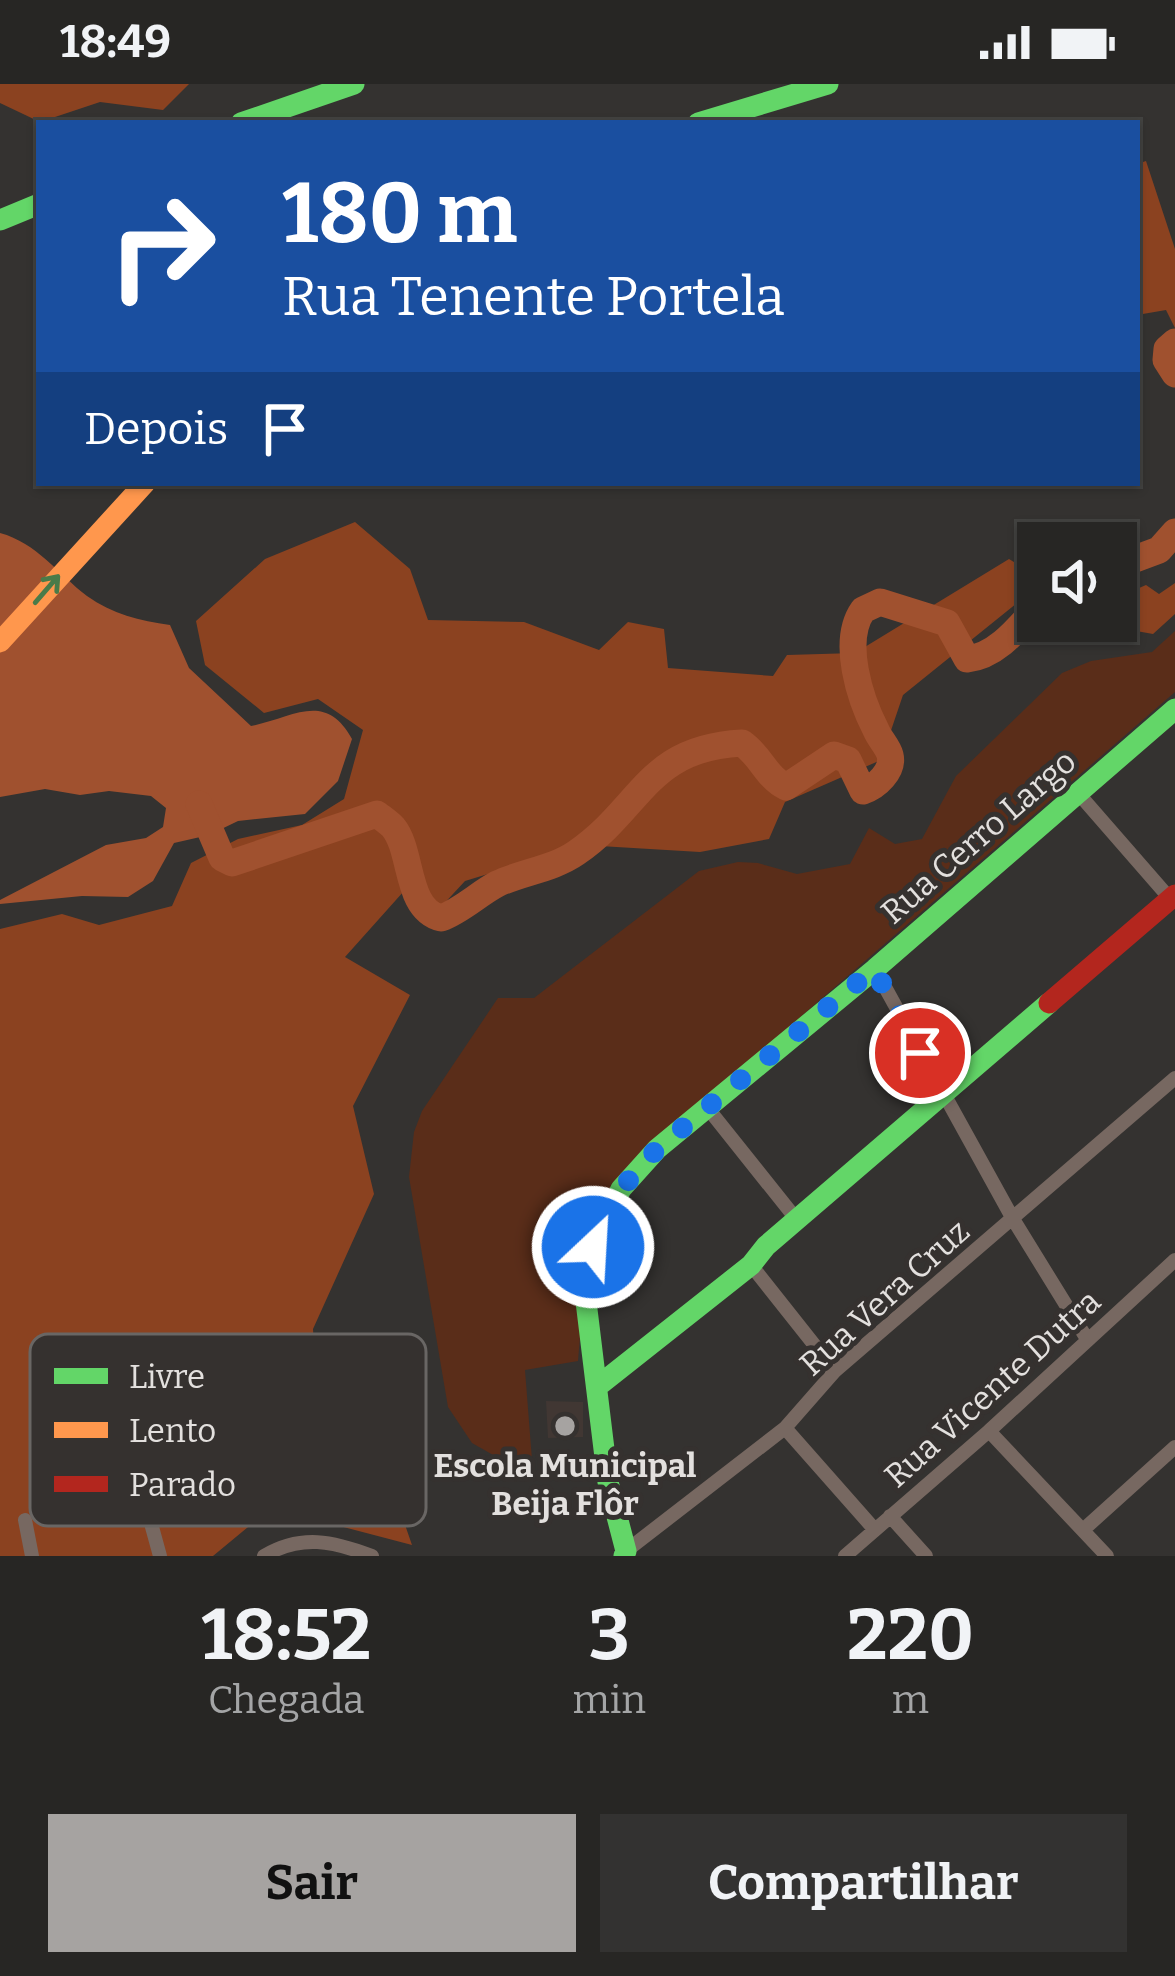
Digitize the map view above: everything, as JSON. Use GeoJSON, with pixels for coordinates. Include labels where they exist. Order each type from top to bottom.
{"type":"FeatureCollection","features":[{"type":"Feature","properties":{"kind":"main road"},"geometry":{"type":"LineString","coordinates":[[250,120],[354,84]]}},
{"type":"Feature","properties":{"kind":"main road"},"geometry":{"type":"LineString","coordinates":[[708,120],[827,84]]}},
{"type":"Feature","properties":{"kind":"main road"},"geometry":{"type":"LineString","coordinates":[[0,220],[36,205]]}},
{"type":"Feature","properties":{"kind":"main road"},"geometry":{"type":"LineString","coordinates":[[0,642],[142,486]]}},
{"type":"Feature","properties":{"kind":"main road","name":"Rua Cerro Largo"},"geometry":{"type":"LineString","coordinates":[[625,1554],[608,1483],[584,1285],[593,1247],[612,1203],[633,1173],[706,1106],[874,969],[1175,709]]}},
{"type":"Feature","properties":{"kind":"main road"},"geometry":{"type":"LineString","coordinates":[[598,1386],[751,1265],[797,1220],[1173,900]]}},
{"type":"Feature","properties":{"kind":"street"},"geometry":{"type":"LineString","coordinates":[[1078,793],[1173,900]]}},
{"type":"Feature","properties":{"kind":"street"},"geometry":{"type":"LineString","coordinates":[[874,969],[1013,1219],[1087,1340]]}},
{"type":"Feature","properties":{"kind":"street","name":"Rua Vera Cruz"},"geometry":{"type":"LineString","coordinates":[[625,1554],[785,1428],[836,1371],[1175,1078]]}},
{"type":"Feature","properties":{"kind":"street"},"geometry":{"type":"LineString","coordinates":[[706,1106],[797,1220]]}},
{"type":"Feature","properties":{"kind":"street","name":"Rua Vicente Dutra"},"geometry":{"type":"LineString","coordinates":[[845,1556],[989,1432],[1175,1260]]}},
{"type":"Feature","properties":{"kind":"street"},"geometry":{"type":"LineString","coordinates":[[751,1265],[836,1371]]}},
{"type":"Feature","properties":{"kind":"street"},"geometry":{"type":"LineString","coordinates":[[785,1428],[875,1530]]}},
{"type":"Feature","properties":{"kind":"street"},"geometry":{"type":"LineString","coordinates":[[989,1432],[1107,1556]]}},
{"type":"Feature","properties":{"kind":"street"},"geometry":{"type":"LineString","coordinates":[[1083,1530],[1175,1447]]}},
{"type":"Feature","properties":{"kind":"street"},"geometry":{"type":"LineString","coordinates":[[890,1516],[926,1556]]}},
{"type":"Feature","properties":{"kind":"street"},"geometry":{"type":"LineString","coordinates":[[25,1520],[32,1556]]}},
{"type":"Feature","properties":{"kind":"street"},"geometry":{"type":"LineString","coordinates":[[152,1526],[160,1556]]}},
{"type":"Feature","properties":{"kind":"street"},"geometry":{"type":"LineString","coordinates":[[264,1556],[302,1540],[319,1540],[372,1556]]}},
{"type":"Feature","properties":{"kind":"shaded area"},"geometry":{"type":"Polygon","coordinates":[[[0,84],[189,84],[163,110],[100,102],[36,120],[0,103],[0,84]]]}},
{"type":"Feature","properties":{"kind":"shaded area"},"geometry":{"type":"Polygon","coordinates":[[[1146,161],[1175,249],[1175,328],[1166,310],[1140,314],[1140,163],[1146,161]]]}},
{"type":"Feature","properties":{"kind":"shaded area"},"geometry":{"type":"Polygon","coordinates":[[[355,522],[410,569],[428,620],[524,622],[599,650],[628,622],[664,629],[668,668],[773,676],[787,655],[855,653],[1009,559],[1017,564],[1017,603],[903,695],[881,760],[785,802],[769,839],[700,852],[583,845],[465,881],[440,908],[404,891],[345,957],[410,995],[353,1106],[374,1194],[313,1334],[30,1334],[30,1526],[249,1526],[213,1556],[0,1556],[0,929],[62,914],[99,925],[172,906],[191,863],[238,839],[302,825],[344,799],[363,730],[318,699],[264,713],[205,665],[196,621],[265,559],[355,522]]]}},
{"type":"Feature","properties":{"kind":"shaded area"},"geometry":{"type":"Polygon","coordinates":[[[0,533],[36,552],[106,608],[170,625],[189,668],[251,726],[307,711],[331,715],[352,739],[338,781],[305,814],[238,821],[209,835],[174,843],[153,881],[128,897],[0,904],[106,845],[146,838],[163,827],[166,808],[151,796],[109,791],[80,795],[45,789],[0,797],[0,533]]]}},
{"type":"Feature","properties":{"kind":"shaded area"},"geometry":{"type":"Polygon","coordinates":[[[1175,583],[1175,614],[1153,634],[1137,631],[1137,589],[1146,585],[1159,594],[1175,583]]]}},
{"type":"Feature","properties":{"kind":"shaded area"},"geometry":{"type":"Polygon","coordinates":[[[1175,631],[1175,692],[631,1164],[582,1312],[578,1361],[525,1370],[532,1460],[509,1464],[472,1443],[448,1407],[409,1177],[414,1132],[422,1111],[498,998],[534,998],[699,871],[738,862],[797,874],[850,864],[869,828],[895,844],[922,839],[956,776],[1062,673],[1091,661],[1152,652],[1175,631]]]}},
{"type":"Feature","properties":{"kind":"shaded area","name":"Escola Municipal Beija Flôr"},"geometry":{"type":"Polygon","coordinates":[[[546,1401],[583,1402],[583,1437],[548,1438],[546,1401]]]}},
{"type":"Feature","properties":{"kind":"shaded area"},"geometry":{"type":"Polygon","coordinates":[[[340,1526],[405,1526],[412,1545],[340,1526]]]}},
{"type":"Feature","properties":{"kind":"waterway"},"geometry":{"type":"LineString","coordinates":[[1175,342],[1167,349],[1166,360],[1175,374]]}},
{"type":"Feature","properties":{"kind":"waterway"},"geometry":{"type":"LineString","coordinates":[[1137,558],[1159,550],[1175,532]]}},
{"type":"Feature","properties":{"kind":"waterway"},"geometry":{"type":"LineString","coordinates":[[199,804],[222,858],[232,863],[377,814],[399,837],[421,903],[441,918],[497,884],[576,853],[665,768],[710,747],[742,743],[786,787],[834,755],[848,760],[863,791],[868,789],[883,778],[891,761],[864,703],[855,670],[854,637],[863,610],[880,602],[947,623],[967,659],[998,646],[1017,629]]}},
{"type":"Feature","properties":{"kind":"traffic: fast"},"geometry":{"type":"LineString","coordinates":[[250,120],[354,84]]}},
{"type":"Feature","properties":{"kind":"traffic: fast"},"geometry":{"type":"LineString","coordinates":[[708,120],[828,84]]}},
{"type":"Feature","properties":{"kind":"traffic: fast"},"geometry":{"type":"LineString","coordinates":[[0,220],[36,205]]}},
{"type":"Feature","properties":{"kind":"traffic: fast"},"geometry":{"type":"LineString","coordinates":[[624,1556],[608,1482],[584,1285],[593,1247],[621,1189],[657,1149],[875,969],[1175,709]]}},
{"type":"Feature","properties":{"kind":"traffic: fast"},"geometry":{"type":"LineString","coordinates":[[598,1386],[751,1265],[766,1246],[1049,1003]]}},
{"type":"Feature","properties":{"kind":"traffic: slow"},"geometry":{"type":"LineString","coordinates":[[0,642],[142,486]]}},
{"type":"Feature","properties":{"kind":"traffic: jam"},"geometry":{"type":"LineString","coordinates":[[1049,1003],[1175,895]]}},
{"type":"Feature","properties":{"kind":"place","name":"Escola Municipal Beija Flôr"},"geometry":{"type":"Point","coordinates":[565,1426]}},
{"type":"Feature","properties":{"kind":"route"},"geometry":{"type":"LineString","coordinates":[[593,1247],[621,1189],[657,1149],[874,969],[920,1053]]}}]}
